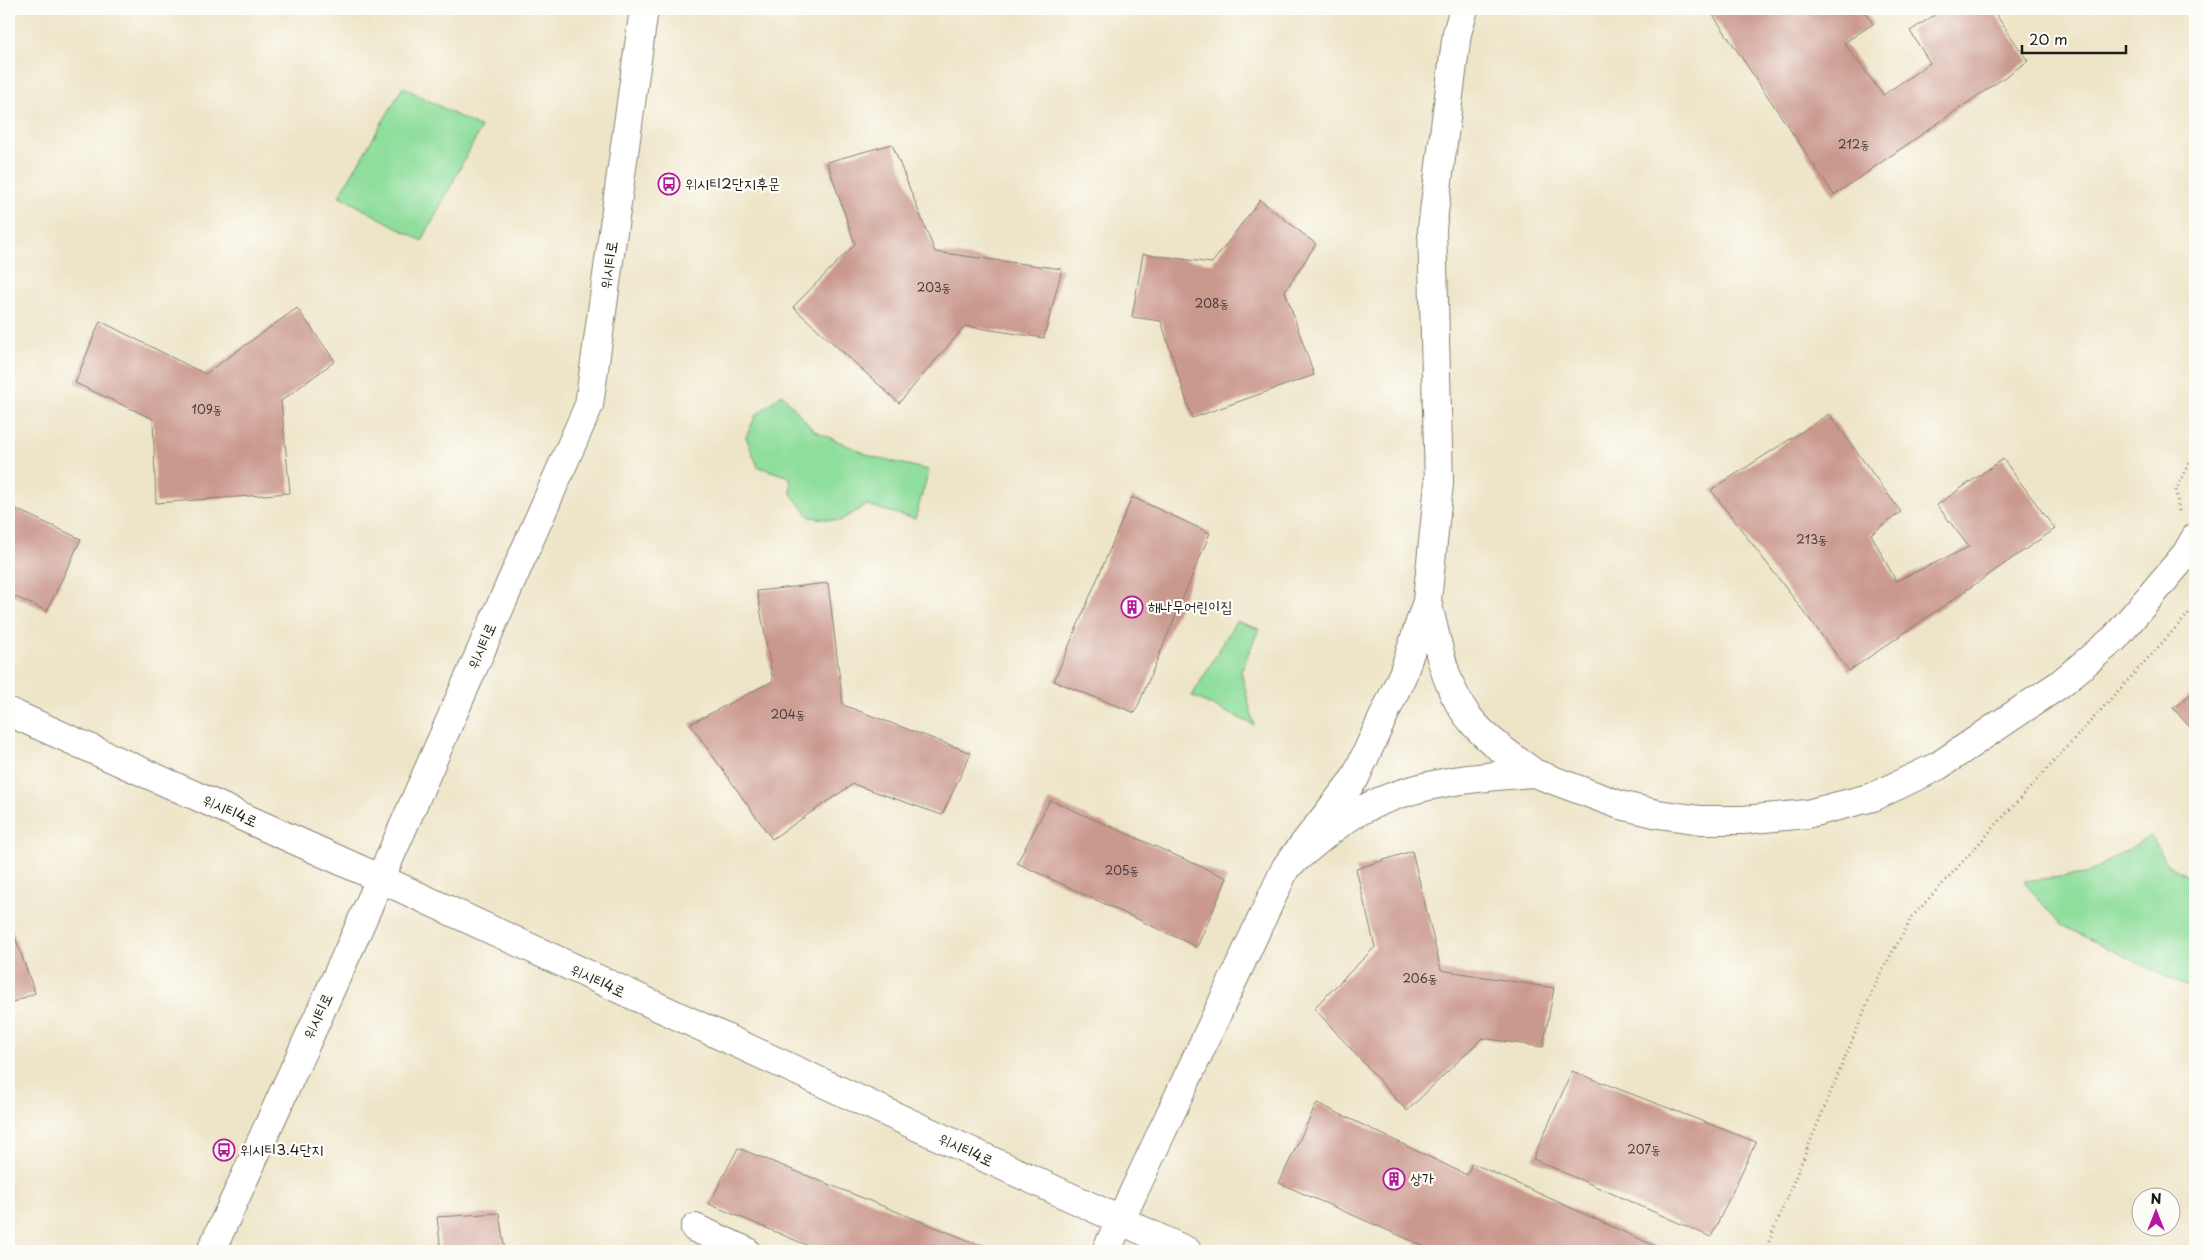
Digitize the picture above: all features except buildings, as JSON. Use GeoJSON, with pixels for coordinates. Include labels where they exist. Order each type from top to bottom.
{"type":"FeatureCollection","features":[{"type":"Feature","properties":{"kind":"main road","name":"위시티로"},"geometry":{"type":"LineString","coordinates":[[211,1251],[590,405],[644,9]]}},
{"type":"Feature","properties":{"kind":"main road"},"geometry":{"type":"LineString","coordinates":[[1106,1251],[1286,867],[1355,778],[1403,674],[1427,601],[1439,483],[1432,228],[1457,33],[1464,9]]}},
{"type":"Feature","properties":{"kind":"main road"},"geometry":{"type":"LineString","coordinates":[[1427,601],[1442,663],[1460,704],[1474,724],[1503,750],[1534,773],[1620,805],[1658,814],[1701,820],[1742,820],[1807,814],[1873,797],[1938,766],[2060,684],[2116,638],[2191,546]]}},
{"type":"Feature","properties":{"kind":"main road","name":"위시티4로"},"geometry":{"type":"LineString","coordinates":[[9,712],[379,878],[1187,1251]]}},
{"type":"Feature","properties":{"kind":"main road"},"geometry":{"type":"LineString","coordinates":[[1286,867],[1351,816],[1378,802],[1407,792],[1437,785],[1502,775],[1534,773]]}},
{"type":"Feature","properties":{"kind":"main road"},"geometry":{"type":"LineString","coordinates":[[695,1228],[746,1251]]}},
{"type":"Feature","properties":{"kind":"path"},"geometry":{"type":"LineString","coordinates":[[1765,1251],[1878,978],[1914,916],[2192,610],[2191,546],[2176,490],[2195,454]]}},
{"type":"Feature","properties":{"kind":"green space"},"geometry":{"type":"Polygon","coordinates":[[[403,87],[481,128],[422,241],[339,196],[403,87]]]}},
{"type":"Feature","properties":{"kind":"green space"},"geometry":{"type":"Polygon","coordinates":[[[782,394],[813,430],[873,457],[929,470],[915,519],[866,505],[840,521],[810,517],[791,494],[790,477],[758,467],[746,437],[756,415],[782,394]]]}},
{"type":"Feature","properties":{"kind":"green space"},"geometry":{"type":"Polygon","coordinates":[[[1236,621],[1259,629],[1241,671],[1254,725],[1192,696],[1236,621]]]}},
{"type":"Feature","properties":{"kind":"green space"},"geometry":{"type":"Polygon","coordinates":[[[2151,836],[2168,865],[2195,880],[2195,991],[2061,925],[2023,881],[2086,874],[2151,836]]]}},
{"type":"Feature","properties":{"kind":"place","name":"위시티2단지후문"},"geometry":{"type":"Point","coordinates":[669,184]}},
{"type":"Feature","properties":{"kind":"place","name":"해나무어린이집"},"geometry":{"type":"Point","coordinates":[1132,607]}},
{"type":"Feature","properties":{"kind":"place","name":"위시티3.4단지"},"geometry":{"type":"Point","coordinates":[224,1150]}},
{"type":"Feature","properties":{"kind":"place","name":"상가"},"geometry":{"type":"Point","coordinates":[1394,1179]}}]}
